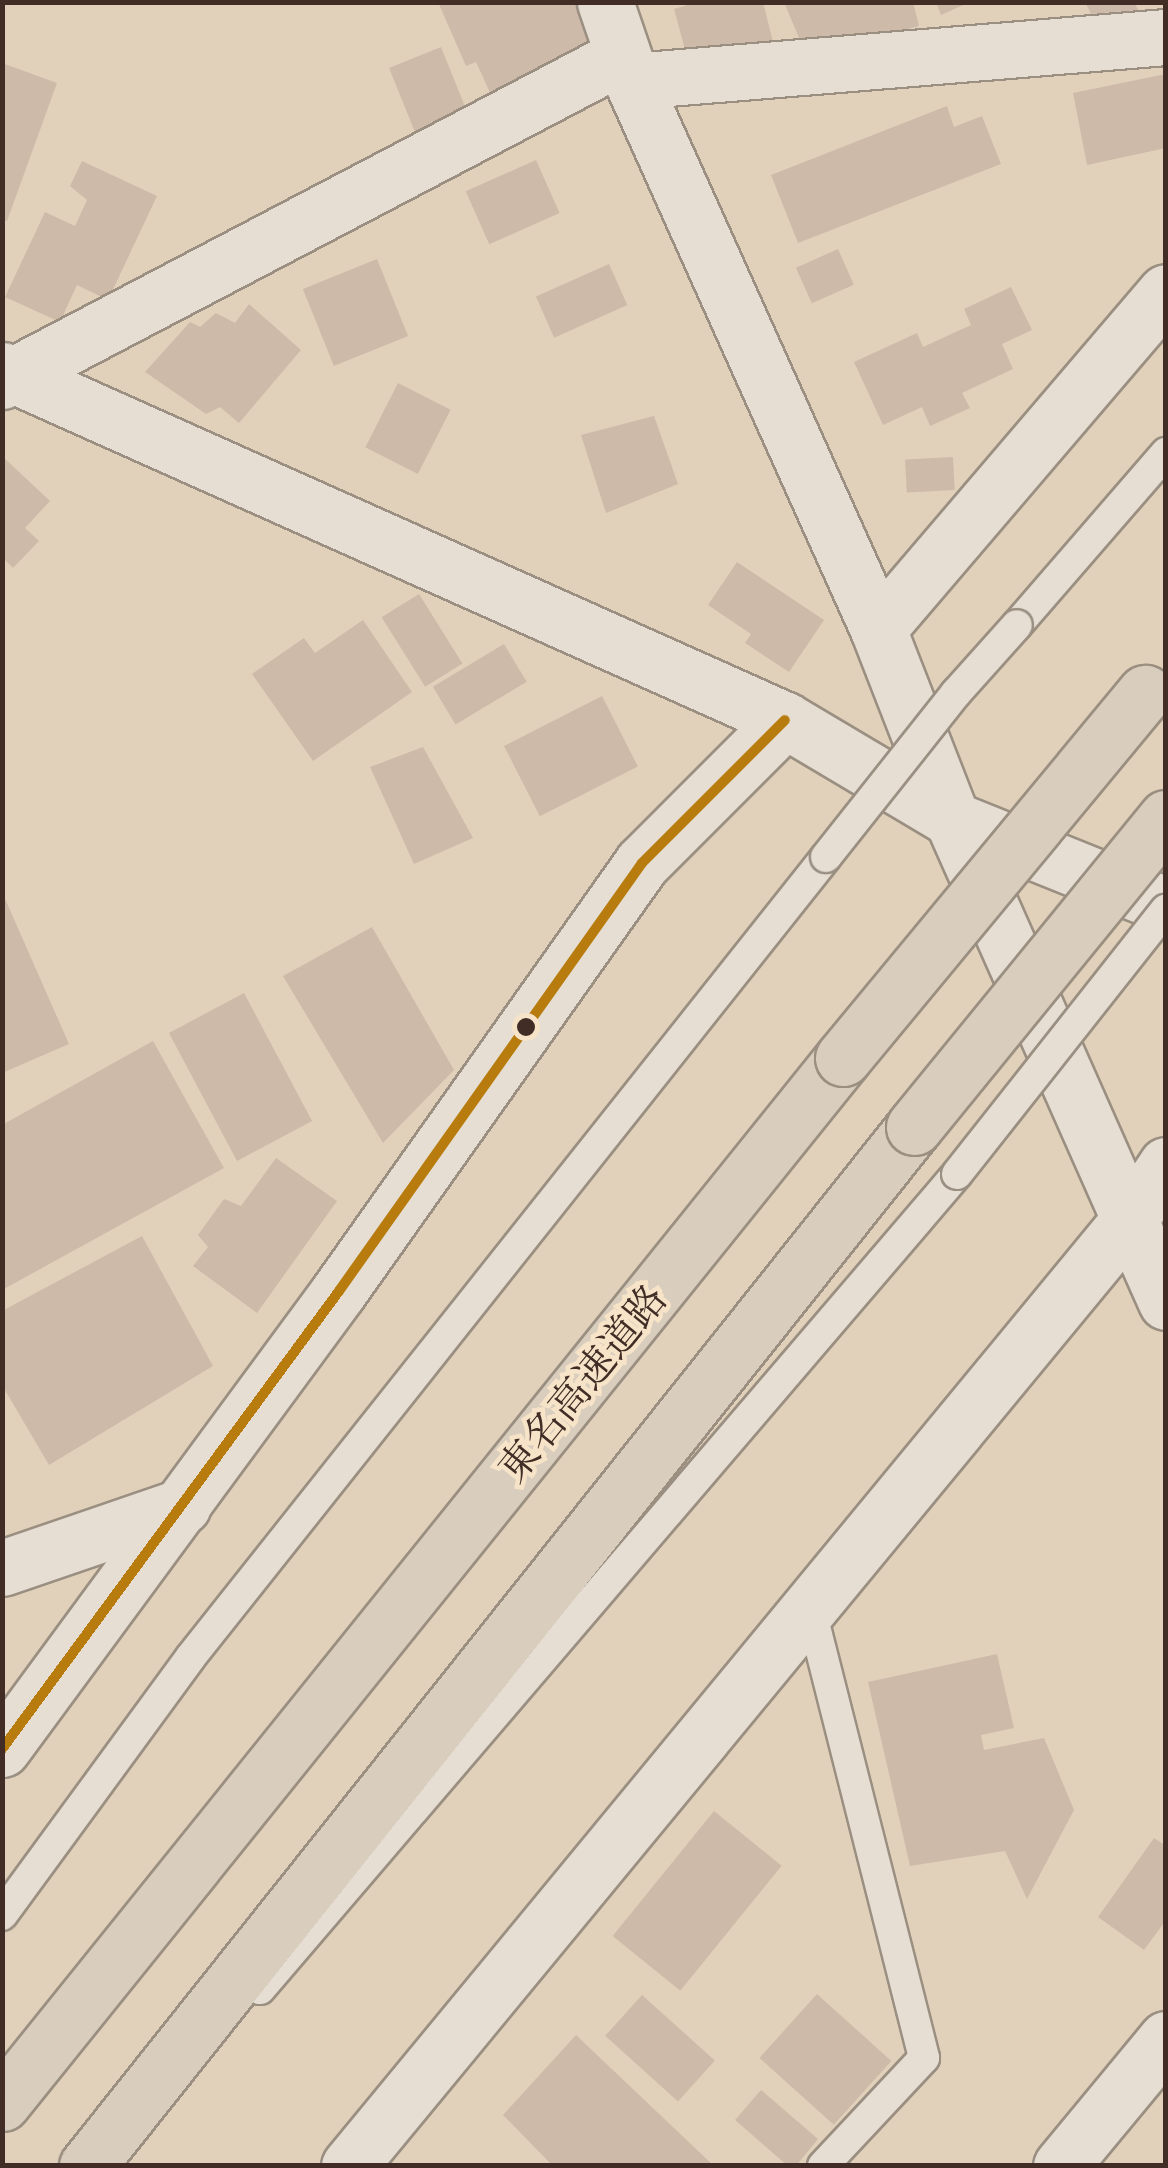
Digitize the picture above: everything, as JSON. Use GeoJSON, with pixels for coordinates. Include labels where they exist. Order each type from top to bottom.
{"type":"FeatureCollection","features":[{"type":"Feature","properties":{"kind":"highway","name":"東名高速道路"},"geometry":{"type":"LineString","coordinates":[[2,2103],[843,1058],[1155,680]]}},
{"type":"Feature","properties":{"kind":"highway"},"geometry":{"type":"LineString","coordinates":[[87,2166],[914,1127],[1166,818]]}},
{"type":"Feature","properties":{"kind":"street"},"geometry":{"type":"LineString","coordinates":[[605,2],[627,68],[878,629],[952,818],[1166,1302]]}},
{"type":"Feature","properties":{"kind":"street"},"geometry":{"type":"LineString","coordinates":[[6,375],[627,68],[1166,37]]}},
{"type":"Feature","properties":{"kind":"street"},"geometry":{"type":"LineString","coordinates":[[878,629],[1166,292]]}},
{"type":"Feature","properties":{"kind":"street"},"geometry":{"type":"LineString","coordinates":[[6,375],[785,720],[952,818],[1166,907]]}},
{"type":"Feature","properties":{"kind":"street"},"geometry":{"type":"LineString","coordinates":[[2,1748],[182,1506],[642,863],[785,720]]}},
{"type":"Feature","properties":{"kind":"street"},"geometry":{"type":"LineString","coordinates":[[348,2166],[1130,1219],[1166,1165]]}},
{"type":"Feature","properties":{"kind":"street"},"geometry":{"type":"LineString","coordinates":[[2,1568],[182,1506]]}},
{"type":"Feature","properties":{"kind":"street"},"geometry":{"type":"LineString","coordinates":[[1061,2166],[1166,2039]]}},
{"type":"Feature","properties":{"kind":"lane"},"geometry":{"type":"LineString","coordinates":[[2,1914],[202,1642],[826,856],[956,693],[1166,453]]}},
{"type":"Feature","properties":{"kind":"lane"},"geometry":{"type":"LineString","coordinates":[[102,2166],[298,1947],[957,1174],[1166,907]]}},
{"type":"Feature","properties":{"kind":"lane"},"geometry":{"type":"LineString","coordinates":[[810,1607],[924,2058],[823,2166]]}},
{"type":"Feature","properties":{"kind":"building"},"geometry":{"type":"Polygon","coordinates":[[[438,2],[576,2],[597,50],[492,97],[476,62],[466,66],[438,2]]]}},
{"type":"Feature","properties":{"kind":"building"},"geometry":{"type":"Polygon","coordinates":[[[698,2],[763,2],[774,46],[690,68],[674,9],[698,2]]]}},
{"type":"Feature","properties":{"kind":"building"},"geometry":{"type":"Polygon","coordinates":[[[784,2],[913,2],[919,26],[832,50],[814,46],[809,38],[799,38],[784,2]]]}},
{"type":"Feature","properties":{"kind":"building"},"geometry":{"type":"Polygon","coordinates":[[[936,2],[970,2],[941,15],[936,2]]]}},
{"type":"Feature","properties":{"kind":"building"},"geometry":{"type":"Polygon","coordinates":[[[1085,2],[1134,2],[1138,10],[1091,14],[1085,2]]]}},
{"type":"Feature","properties":{"kind":"building"},"geometry":{"type":"Polygon","coordinates":[[[441,47],[468,115],[416,136],[389,68],[441,47]]]}},
{"type":"Feature","properties":{"kind":"building"},"geometry":{"type":"Polygon","coordinates":[[[2,63],[57,83],[7,221],[2,220],[2,63]]]}},
{"type":"Feature","properties":{"kind":"building"},"geometry":{"type":"Polygon","coordinates":[[[1166,74],[1166,148],[1087,165],[1073,93],[1166,74]]]}},
{"type":"Feature","properties":{"kind":"building"},"geometry":{"type":"Polygon","coordinates":[[[947,106],[954,127],[982,116],[1001,164],[798,243],[771,175],[947,106]]]}},
{"type":"Feature","properties":{"kind":"building"},"geometry":{"type":"Polygon","coordinates":[[[536,160],[560,213],[489,244],[466,191],[536,160]]]}},
{"type":"Feature","properties":{"kind":"building"},"geometry":{"type":"Polygon","coordinates":[[[82,161],[157,196],[108,300],[77,285],[60,322],[5,297],[45,212],[75,226],[87,200],[70,186],[82,161]]]}},
{"type":"Feature","properties":{"kind":"building"},"geometry":{"type":"Polygon","coordinates":[[[838,249],[854,285],[812,303],[796,268],[838,249]]]}},
{"type":"Feature","properties":{"kind":"building"},"geometry":{"type":"Polygon","coordinates":[[[377,259],[408,336],[334,366],[303,289],[377,259]]]}},
{"type":"Feature","properties":{"kind":"building"},"geometry":{"type":"Polygon","coordinates":[[[609,264],[627,305],[554,338],[536,297],[609,264]]]}},
{"type":"Feature","properties":{"kind":"building"},"geometry":{"type":"Polygon","coordinates":[[[1011,287],[1032,330],[1002,344],[1013,369],[962,393],[970,408],[930,426],[922,407],[883,425],[854,362],[917,333],[923,347],[971,325],[964,309],[1011,287]]]}},
{"type":"Feature","properties":{"kind":"building"},"geometry":{"type":"Polygon","coordinates":[[[249,304],[301,350],[239,423],[220,407],[206,414],[145,372],[190,322],[200,327],[216,313],[235,323],[249,304]]]}},
{"type":"Feature","properties":{"kind":"building"},"geometry":{"type":"Polygon","coordinates":[[[398,383],[451,410],[418,474],[365,447],[398,383]]]}},
{"type":"Feature","properties":{"kind":"building"},"geometry":{"type":"Polygon","coordinates":[[[654,416],[678,484],[606,513],[581,435],[654,416]]]}},
{"type":"Feature","properties":{"kind":"building"},"geometry":{"type":"Polygon","coordinates":[[[2,456],[50,501],[25,528],[39,541],[13,568],[2,557],[2,456]]]}},
{"type":"Feature","properties":{"kind":"building"},"geometry":{"type":"Polygon","coordinates":[[[953,457],[955,490],[907,492],[905,460],[953,457]]]}},
{"type":"Feature","properties":{"kind":"building"},"geometry":{"type":"Polygon","coordinates":[[[737,562],[824,620],[789,672],[745,643],[751,634],[708,605],[737,562]]]}},
{"type":"Feature","properties":{"kind":"building"},"geometry":{"type":"Polygon","coordinates":[[[419,594],[462,664],[425,687],[382,617],[419,594]]]}},
{"type":"Feature","properties":{"kind":"building"},"geometry":{"type":"Polygon","coordinates":[[[363,620],[412,692],[313,761],[252,674],[304,638],[315,653],[363,620]]]}},
{"type":"Feature","properties":{"kind":"building"},"geometry":{"type":"Polygon","coordinates":[[[504,644],[527,682],[456,724],[433,687],[504,644]]]}},
{"type":"Feature","properties":{"kind":"building"},"geometry":{"type":"Polygon","coordinates":[[[602,696],[638,766],[540,816],[504,746],[602,696]]]}},
{"type":"Feature","properties":{"kind":"building"},"geometry":{"type":"Polygon","coordinates":[[[423,747],[473,838],[414,864],[370,767],[423,747]]]}},
{"type":"Feature","properties":{"kind":"building"},"geometry":{"type":"Polygon","coordinates":[[[2,892],[69,1044],[2,1073],[2,892]]]}},
{"type":"Feature","properties":{"kind":"building"},"geometry":{"type":"Polygon","coordinates":[[[372,927],[454,1070],[383,1143],[283,976],[372,927]]]}},
{"type":"Feature","properties":{"kind":"building"},"geometry":{"type":"Polygon","coordinates":[[[244,993],[312,1121],[237,1161],[169,1033],[244,993]]]}},
{"type":"Feature","properties":{"kind":"building"},"geometry":{"type":"Polygon","coordinates":[[[153,1041],[224,1168],[2,1290],[2,1125],[153,1041]]]}},
{"type":"Feature","properties":{"kind":"building"},"geometry":{"type":"Polygon","coordinates":[[[276,1158],[337,1201],[257,1313],[193,1266],[208,1247],[198,1235],[224,1199],[241,1206],[276,1158]]]}},
{"type":"Feature","properties":{"kind":"building"},"geometry":{"type":"Polygon","coordinates":[[[142,1236],[213,1366],[49,1465],[2,1385],[2,1311],[142,1236]]]}},
{"type":"Feature","properties":{"kind":"building"},"geometry":{"type":"Polygon","coordinates":[[[997,1654],[1014,1728],[981,1735],[984,1750],[1044,1738],[1074,1810],[1027,1899],[1005,1851],[910,1866],[868,1682],[997,1654]]]}},
{"type":"Feature","properties":{"kind":"building"},"geometry":{"type":"Polygon","coordinates":[[[714,1811],[782,1866],[680,1991],[613,1936],[714,1811]]]}},
{"type":"Feature","properties":{"kind":"building"},"geometry":{"type":"Polygon","coordinates":[[[1154,1838],[1166,1846],[1166,1920],[1144,1950],[1098,1917],[1154,1838]]]}},
{"type":"Feature","properties":{"kind":"building"},"geometry":{"type":"Polygon","coordinates":[[[817,1994],[891,2061],[834,2125],[759,2058],[817,1994]]]}},
{"type":"Feature","properties":{"kind":"building"},"geometry":{"type":"Polygon","coordinates":[[[642,1995],[715,2061],[678,2101],[605,2036],[642,1995]]]}},
{"type":"Feature","properties":{"kind":"building"},"geometry":{"type":"Polygon","coordinates":[[[576,2035],[714,2166],[553,2166],[503,2115],[576,2035]]]}},
{"type":"Feature","properties":{"kind":"building"},"geometry":{"type":"Polygon","coordinates":[[[761,2090],[818,2139],[796,2166],[788,2166],[735,2120],[761,2090]]]}},
{"type":"Feature","properties":{"kind":"transit line"},"geometry":{"type":"LineString","coordinates":[[2,1749],[339,1291],[642,863],[785,720]]}}]}
